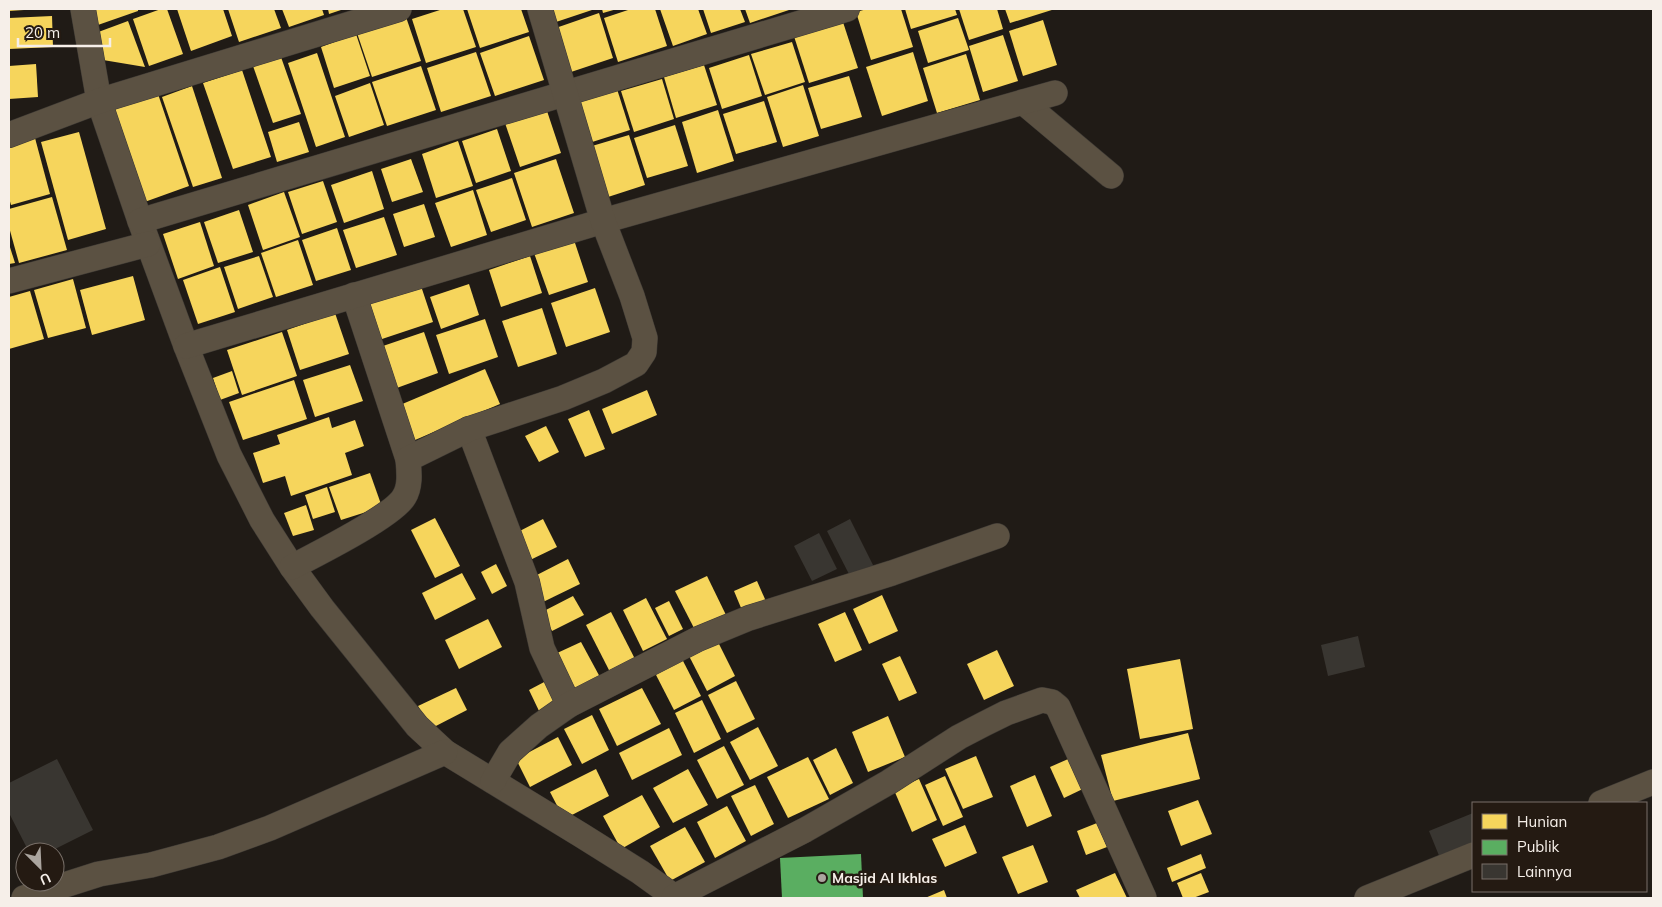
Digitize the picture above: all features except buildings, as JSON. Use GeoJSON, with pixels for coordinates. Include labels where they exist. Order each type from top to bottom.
{"type":"FeatureCollection","features":[{"type":"Feature","properties":{"kind":"street"},"geometry":{"type":"LineString","coordinates":[[83,9],[99,101],[148,244],[229,455],[262,520],[292,568],[417,726],[446,752],[640,872],[675,897],[853,803],[958,737],[1006,713],[1042,700],[1052,702],[1058,707],[1144,898]]}},
{"type":"Feature","properties":{"kind":"street"},"geometry":{"type":"LineString","coordinates":[[9,135],[99,101],[400,9]]}},
{"type":"Feature","properties":{"kind":"street"},"geometry":{"type":"LineString","coordinates":[[408,459],[469,429],[563,398],[604,381],[636,364],[644,352],[645,338],[632,296],[604,220],[540,9]]}},
{"type":"Feature","properties":{"kind":"street"},"geometry":{"type":"LineString","coordinates":[[140,221],[847,9]]}},
{"type":"Feature","properties":{"kind":"street"},"geometry":{"type":"LineString","coordinates":[[186,346],[604,220],[1055,93]]}},
{"type":"Feature","properties":{"kind":"street"},"geometry":{"type":"LineString","coordinates":[[1023,102],[1111,176]]}},
{"type":"Feature","properties":{"kind":"street"},"geometry":{"type":"LineString","coordinates":[[9,280],[148,244]]}},
{"type":"Feature","properties":{"kind":"street"},"geometry":{"type":"LineString","coordinates":[[292,568],[376,520],[405,497],[409,479],[408,459],[354,295]]}},
{"type":"Feature","properties":{"kind":"street"},"geometry":{"type":"LineString","coordinates":[[469,429],[525,575],[542,648],[569,705]]}},
{"type":"Feature","properties":{"kind":"street"},"geometry":{"type":"LineString","coordinates":[[493,781],[510,752],[539,726],[569,705],[698,639],[749,618],[892,573],[997,536]]}},
{"type":"Feature","properties":{"kind":"street"},"geometry":{"type":"LineString","coordinates":[[24,898],[99,874],[151,865],[218,847],[270,828],[446,752]]}},
{"type":"Feature","properties":{"kind":"street"},"geometry":{"type":"LineString","coordinates":[[1604,802],[1653,782]]}},
{"type":"Feature","properties":{"kind":"street"},"geometry":{"type":"LineString","coordinates":[[1367,898],[1472,855]]}},
{"type":"Feature","properties":{"kind":"place","name":"Masjid Al Ikhlas"},"geometry":{"type":"Point","coordinates":[822,878]}}]}
